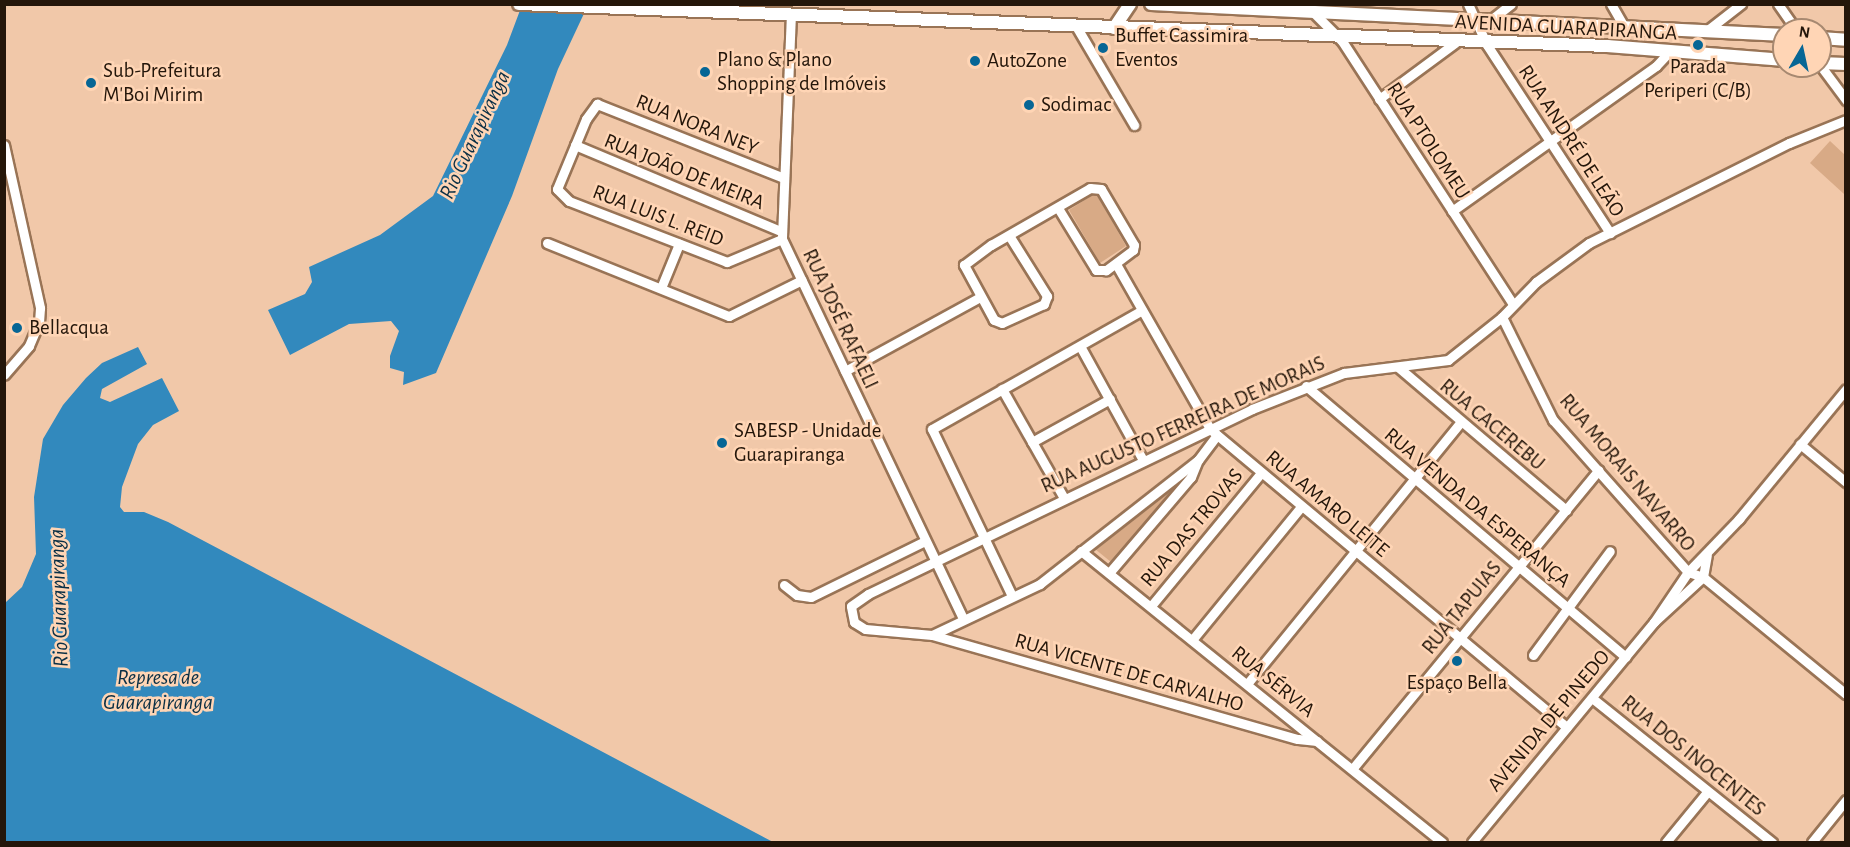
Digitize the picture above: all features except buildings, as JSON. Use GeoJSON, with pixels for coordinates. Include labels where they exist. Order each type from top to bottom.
{"type":"FeatureCollection","features":[{"type":"Feature","properties":{"kind":"main road","name":"AVENIDA GUARAPIRANGA"},"geometry":{"type":"LineString","coordinates":[[519,4],[641,10],[792,9],[1114,28],[1670,51],[1772,59]]}},
{"type":"Feature","properties":{"kind":"main road"},"geometry":{"type":"LineString","coordinates":[[1114,28],[1130,4]]}},
{"type":"Feature","properties":{"kind":"main road","name":"AVENIDA GUARAPIRANGA"},"geometry":{"type":"LineString","coordinates":[[1151,4],[1308,8],[1481,23],[1703,34],[1772,35]]}},
{"type":"Feature","properties":{"kind":"street","name":"RUA ANDRÉ DE LEÃO"},"geometry":{"type":"LineString","coordinates":[[1468,4],[1481,23],[1487,45],[1610,233]]}},
{"type":"Feature","properties":{"kind":"street"},"geometry":{"type":"LineString","coordinates":[[1481,23],[1511,4]]}},
{"type":"Feature","properties":{"kind":"street"},"geometry":{"type":"LineString","coordinates":[[1611,4],[1626,30]]}},
{"type":"Feature","properties":{"kind":"street"},"geometry":{"type":"LineString","coordinates":[[1703,34],[1741,4]]}},
{"type":"Feature","properties":{"kind":"street"},"geometry":{"type":"LineString","coordinates":[[1778,4],[1788,18]]}},
{"type":"Feature","properties":{"kind":"street","name":"RUA PTOLOMEU"},"geometry":{"type":"LineString","coordinates":[[1308,8],[1339,36],[1512,303]]}},
{"type":"Feature","properties":{"kind":"street","name":"RUA JOSÉ RAFAELI"},"geometry":{"type":"LineString","coordinates":[[792,9],[782,235],[801,280],[963,619]]}},
{"type":"Feature","properties":{"kind":"street"},"geometry":{"type":"LineString","coordinates":[[1076,26],[1134,125]]}},
{"type":"Feature","properties":{"kind":"street"},"geometry":{"type":"LineString","coordinates":[[1379,99],[1455,43]]}},
{"type":"Feature","properties":{"kind":"street"},"geometry":{"type":"LineString","coordinates":[[1452,211],[1670,51]]}},
{"type":"Feature","properties":{"kind":"street"},"geometry":{"type":"LineString","coordinates":[[1830,78],[1845,100]]}},
{"type":"Feature","properties":{"kind":"street","name":"RUA NORA NEY"},"geometry":{"type":"LineString","coordinates":[[575,145],[597,104],[784,178]]}},
{"type":"Feature","properties":{"kind":"street","name":"RUA AUGUSTO FERREIRA DE MORAIS"},"geometry":{"type":"LineString","coordinates":[[850,609],[858,600],[983,537],[1143,460],[1214,432],[1306,386],[1344,373],[1448,360],[1502,317],[1512,303],[1564,259],[1610,233],[1789,143],[1845,120]]}},
{"type":"Feature","properties":{"kind":"street"},"geometry":{"type":"LineString","coordinates":[[4,145],[40,308],[32,339],[4,375]]}},
{"type":"Feature","properties":{"kind":"street","name":"RUA LUIS L. REID"},"geometry":{"type":"LineString","coordinates":[[575,145],[557,189],[569,201],[730,262],[782,235]]}},
{"type":"Feature","properties":{"kind":"street","name":"RUA JOÃO DE MEIRA"},"geometry":{"type":"LineString","coordinates":[[575,145],[782,235]]}},
{"type":"Feature","properties":{"kind":"street"},"geometry":{"type":"LineString","coordinates":[[1010,237],[1047,296],[1044,304],[1002,323],[994,320],[964,265],[991,245],[1010,237],[1058,208],[1096,186],[1134,244],[1131,253],[1102,271],[1094,268],[1058,208]]}},
{"type":"Feature","properties":{"kind":"street"},"geometry":{"type":"LineString","coordinates":[[547,243],[731,316],[801,280]]}},
{"type":"Feature","properties":{"kind":"street"},"geometry":{"type":"LineString","coordinates":[[661,288],[679,244]]}},
{"type":"Feature","properties":{"kind":"street","name":"RUA AMARO LEITE"},"geometry":{"type":"LineString","coordinates":[[1116,264],[1214,432],[1567,727]]}},
{"type":"Feature","properties":{"kind":"street"},"geometry":{"type":"LineString","coordinates":[[845,371],[980,297]]}},
{"type":"Feature","properties":{"kind":"street"},"geometry":{"type":"LineString","coordinates":[[1012,596],[933,435],[934,426],[1142,310]]}},
{"type":"Feature","properties":{"kind":"street","name":"RUA MORAIS NAVARRO"},"geometry":{"type":"LineString","coordinates":[[1502,317],[1553,420],[1688,572],[1703,577]]}},
{"type":"Feature","properties":{"kind":"street"},"geometry":{"type":"LineString","coordinates":[[1080,346],[1143,460]]}},
{"type":"Feature","properties":{"kind":"street","name":"RUA CACEREBU"},"geometry":{"type":"LineString","coordinates":[[1398,367],[1461,423],[1566,510]]}},
{"type":"Feature","properties":{"kind":"street","name":"RUA VENDA DA ESPERANÇA"},"geometry":{"type":"LineString","coordinates":[[1306,386],[1626,657]]}},
{"type":"Feature","properties":{"kind":"street"},"geometry":{"type":"LineString","coordinates":[[1002,388],[1064,498]]}},
{"type":"Feature","properties":{"kind":"street","name":"AVENIDA DE PINEDO"},"geometry":{"type":"LineString","coordinates":[[1472,843],[1654,622],[1688,572],[1707,555],[1845,389]]}},
{"type":"Feature","properties":{"kind":"street"},"geometry":{"type":"LineString","coordinates":[[1032,442],[1110,399]]}},
{"type":"Feature","properties":{"kind":"street"},"geometry":{"type":"LineString","coordinates":[[1247,684],[1461,423]]}},
{"type":"Feature","properties":{"kind":"street"},"geometry":{"type":"LineString","coordinates":[[1109,573],[1191,477],[1214,432]]}},
{"type":"Feature","properties":{"kind":"street"},"geometry":{"type":"LineString","coordinates":[[1800,444],[1845,482]]}},
{"type":"Feature","properties":{"kind":"street"},"geometry":{"type":"LineString","coordinates":[[932,635],[1048,580],[1081,551],[1198,460]]}},
{"type":"Feature","properties":{"kind":"street","name":"RUA TAPUIAS"},"geometry":{"type":"LineString","coordinates":[[1353,768],[1599,471]]}},
{"type":"Feature","properties":{"kind":"street","name":"RUA DAS TROVAS"},"geometry":{"type":"LineString","coordinates":[[1151,606],[1261,473]]}},
{"type":"Feature","properties":{"kind":"street"},"geometry":{"type":"LineString","coordinates":[[1192,640],[1301,507]]}},
{"type":"Feature","properties":{"kind":"street"},"geometry":{"type":"LineString","coordinates":[[784,585],[797,595],[812,597],[925,541]]}},
{"type":"Feature","properties":{"kind":"street","name":"RUA SÉRVIA"},"geometry":{"type":"LineString","coordinates":[[1081,551],[1353,768],[1442,843]]}},
{"type":"Feature","properties":{"kind":"street"},"geometry":{"type":"LineString","coordinates":[[1533,655],[1610,551]]}},
{"type":"Feature","properties":{"kind":"street","name":"AVENIDA DE PINEDO"},"geometry":{"type":"LineString","coordinates":[[1654,622],[1703,577],[1707,555]]}},
{"type":"Feature","properties":{"kind":"street"},"geometry":{"type":"LineString","coordinates":[[1703,577],[1845,694]]}},
{"type":"Feature","properties":{"kind":"street","name":"RUA VICENTE DE CARVALHO"},"geometry":{"type":"LineString","coordinates":[[850,609],[859,627],[932,635],[1298,739],[1317,741]]}},
{"type":"Feature","properties":{"kind":"street","name":"RUA DOS INOCENTES"},"geometry":{"type":"LineString","coordinates":[[1592,698],[1772,843]]}},
{"type":"Feature","properties":{"kind":"street"},"geometry":{"type":"LineString","coordinates":[[1666,843],[1707,792]]}},
{"type":"Feature","properties":{"kind":"street"},"geometry":{"type":"LineString","coordinates":[[1812,843],[1845,800]]}},
{"type":"Feature","properties":{"kind":"shaded area"},"geometry":{"type":"Polygon","coordinates":[[[1830,141],[1845,155],[1844,194],[1810,163],[1830,141]]]}},
{"type":"Feature","properties":{"kind":"shaded area"},"geometry":{"type":"Polygon","coordinates":[[[1096,193],[1126,246],[1100,263],[1069,210],[1096,193]]]}},
{"type":"Feature","properties":{"kind":"shaded area"},"geometry":{"type":"Polygon","coordinates":[[[1175,486],[1111,562],[1095,549],[1150,507],[1175,486]]]}},
{"type":"Feature","properties":{"kind":"water","name":"Rio Guarapiranga"},"geometry":{"type":"Polygon","coordinates":[[[522,5],[588,5],[558,69],[512,196],[436,373],[403,385],[404,372],[390,368],[390,356],[399,331],[391,321],[349,324],[290,355],[268,310],[305,294],[312,282],[309,267],[380,235],[433,196],[507,45],[522,5]]]}},
{"type":"Feature","properties":{"kind":"water","name":"Represa de Guarapiranga"},"geometry":{"type":"Polygon","coordinates":[[[138,347],[147,364],[102,389],[100,398],[110,402],[162,378],[179,411],[153,425],[138,444],[122,487],[120,507],[124,512],[144,512],[168,522],[773,842],[5,842],[5,603],[22,587],[36,554],[34,497],[43,439],[63,405],[86,378],[102,363],[138,347]]]}},
{"type":"Feature","properties":{"kind":"place","name":"Parada Periperi (C/B)"},"geometry":{"type":"Point","coordinates":[1698,45]}},
{"type":"Feature","properties":{"kind":"place","name":"Buffet Cassimira Eventos"},"geometry":{"type":"Point","coordinates":[1103,48]}},
{"type":"Feature","properties":{"kind":"place","name":"AutoZone"},"geometry":{"type":"Point","coordinates":[975,61]}},
{"type":"Feature","properties":{"kind":"place","name":"Plano & Plano Shopping de Imóveis"},"geometry":{"type":"Point","coordinates":[705,72]}},
{"type":"Feature","properties":{"kind":"place","name":"Sub-Prefeitura M'Boi Mirim"},"geometry":{"type":"Point","coordinates":[91,83]}},
{"type":"Feature","properties":{"kind":"place","name":"Sodimac"},"geometry":{"type":"Point","coordinates":[1029,105]}},
{"type":"Feature","properties":{"kind":"place","name":"Bellacqua"},"geometry":{"type":"Point","coordinates":[17,328]}},
{"type":"Feature","properties":{"kind":"place","name":"SABESP - Unidade Guarapiranga"},"geometry":{"type":"Point","coordinates":[722,443]}},
{"type":"Feature","properties":{"kind":"place","name":"Espaço Bella"},"geometry":{"type":"Point","coordinates":[1457,661]}}]}
